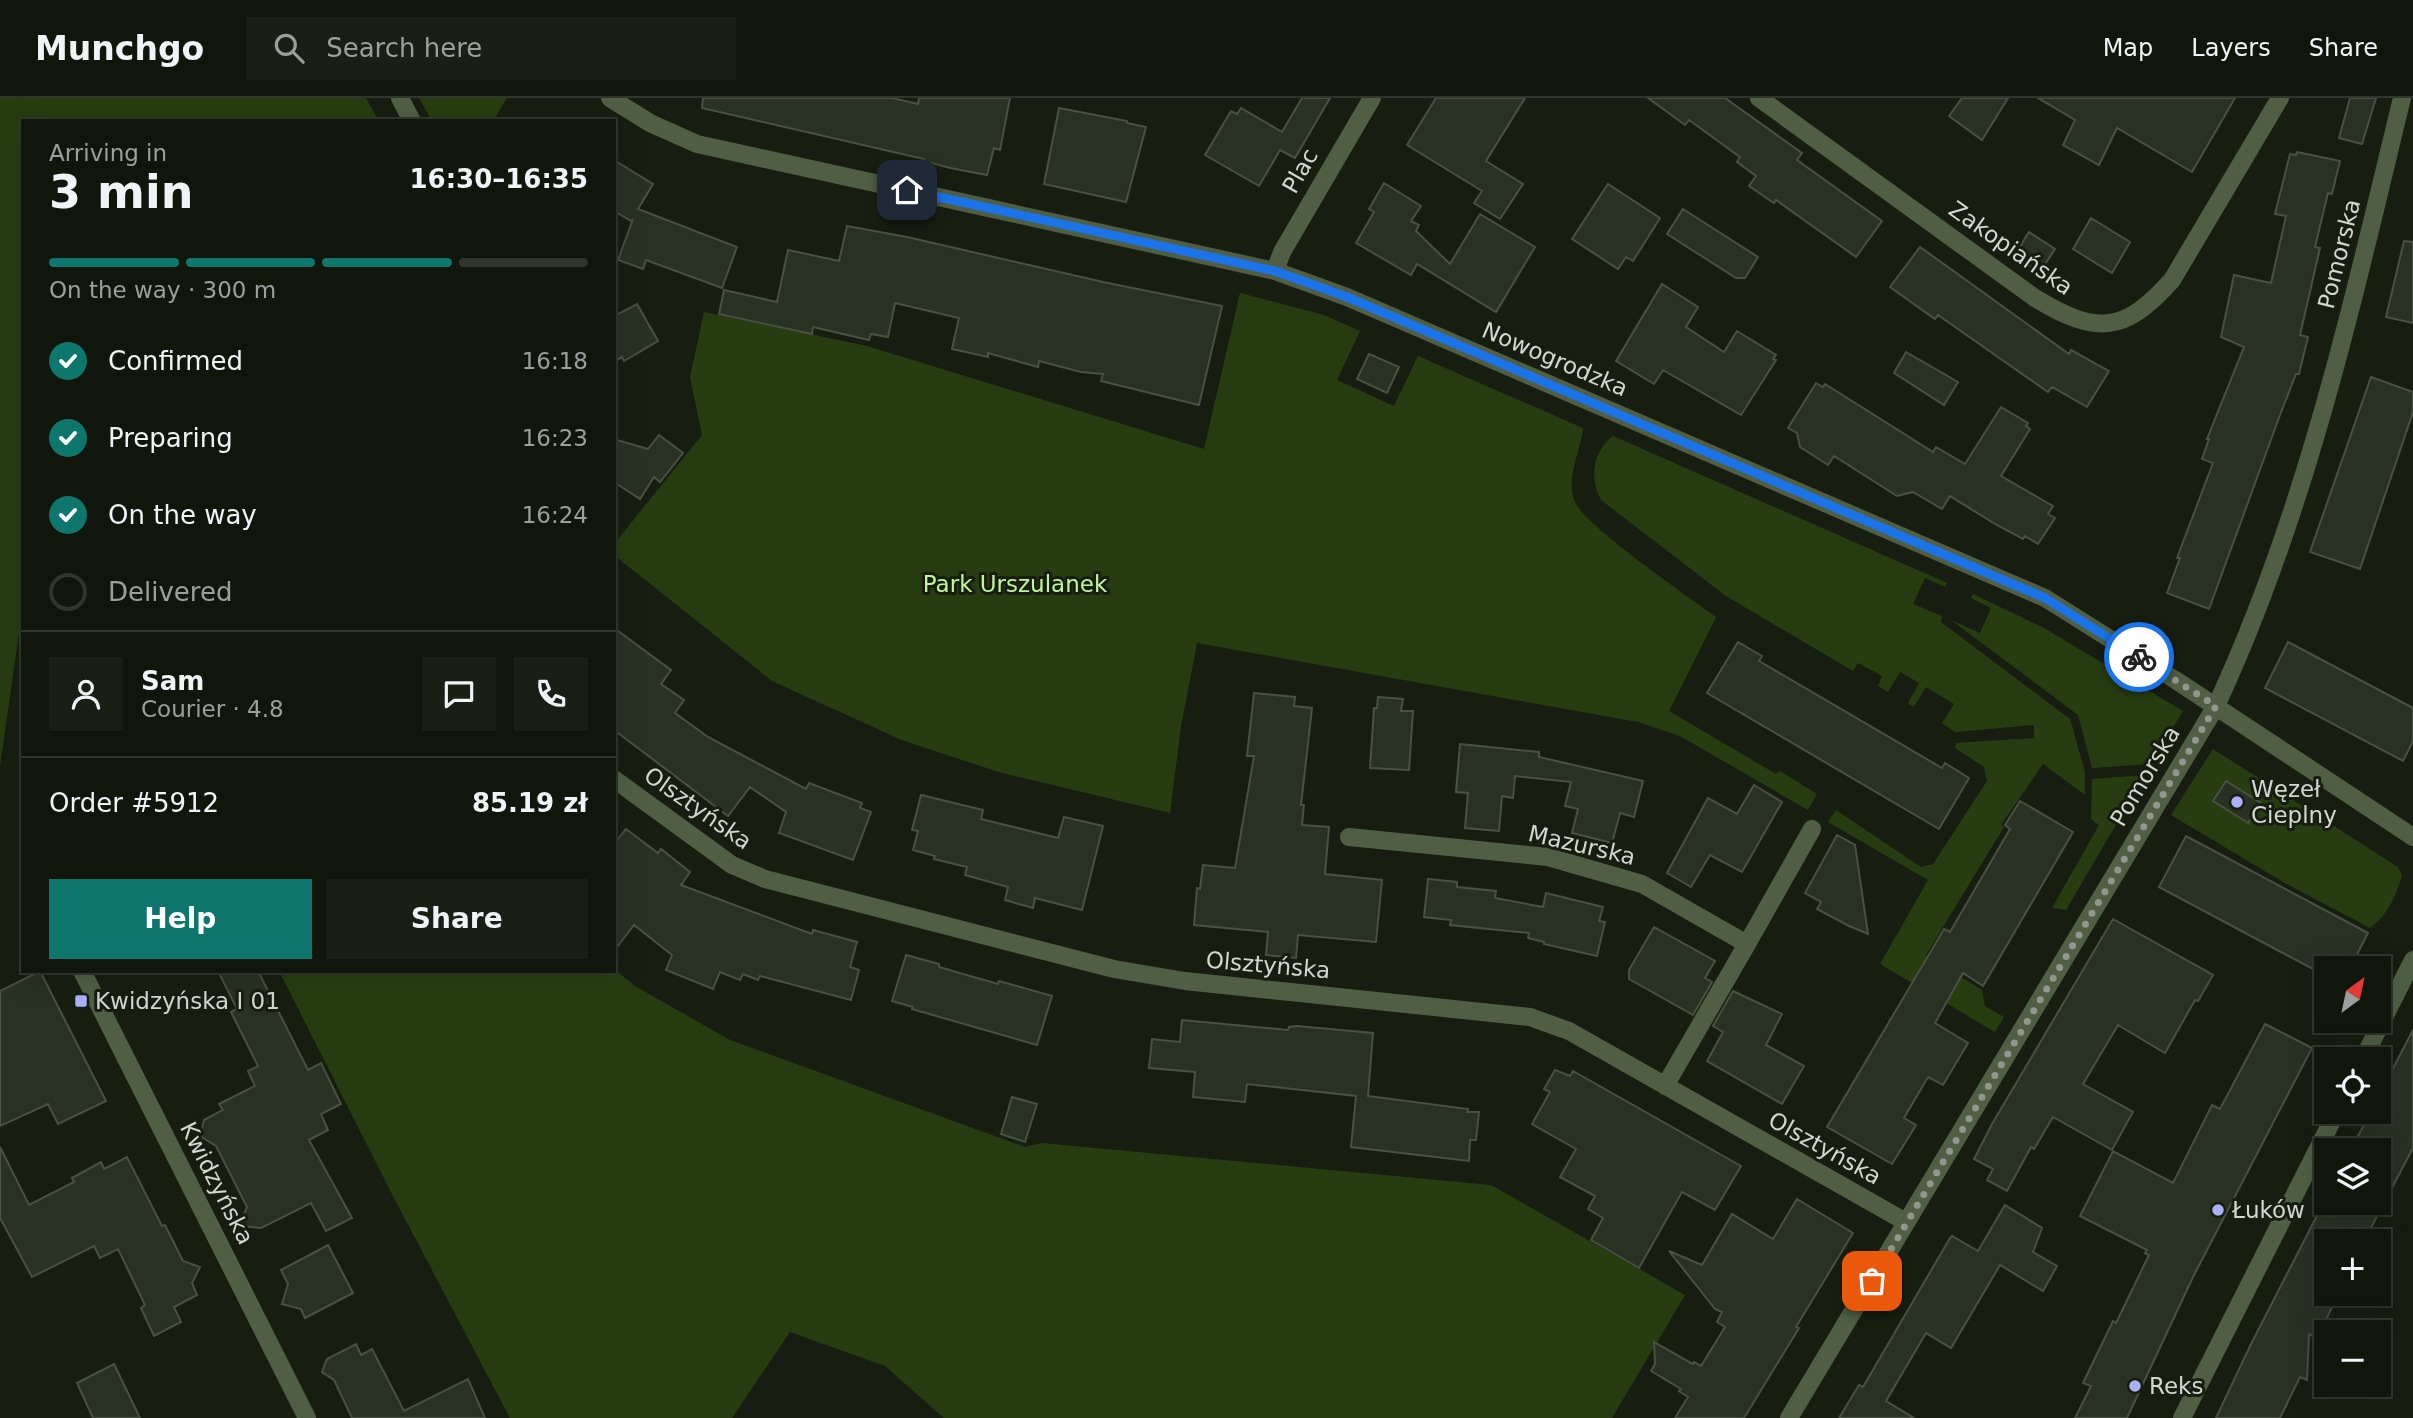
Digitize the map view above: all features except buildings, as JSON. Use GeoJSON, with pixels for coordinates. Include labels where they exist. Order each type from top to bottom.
{"type":"FeatureCollection","features":[{"type":"Feature","properties":{"kind":"street"},"geometry":{"type":"LineString","coordinates":[[400,98],[411,119]]}},
{"type":"Feature","properties":{"kind":"street","name":"Nowogrodzka"},"geometry":{"type":"LineString","coordinates":[[610,98],[650,124],[697,144],[1275,271],[1347,297],[2045,598],[2216,706],[2413,837]]}},
{"type":"Feature","properties":{"kind":"street","name":"Plac"},"geometry":{"type":"LineString","coordinates":[[1275,271],[1282,252],[1372,98]]}},
{"type":"Feature","properties":{"kind":"street","name":"Zakopiańska"},"geometry":{"type":"LineString","coordinates":[[1759,98],[2035,298],[2062,315],[2108,323],[2134,316],[2152,302],[2172,280],[2280,98]]}},
{"type":"Feature","properties":{"kind":"street","name":"Pomorska"},"geometry":{"type":"LineString","coordinates":[[1789,1418],[2216,706],[2238,659],[2312,453],[2402,98]]}},
{"type":"Feature","properties":{"kind":"street","name":"Olsztyńska"},"geometry":{"type":"LineString","coordinates":[[616,780],[732,865],[765,879],[1114,970],[1185,982],[1530,1017],[1569,1031],[1906,1222]]}},
{"type":"Feature","properties":{"kind":"street"},"geometry":{"type":"LineString","coordinates":[[1665,1086],[1812,829]]}},
{"type":"Feature","properties":{"kind":"street","name":"Mazurska"},"geometry":{"type":"LineString","coordinates":[[1349,837],[1548,857],[1642,884],[1747,944]]}},
{"type":"Feature","properties":{"kind":"street"},"geometry":{"type":"LineString","coordinates":[[2369,1047],[2413,960]]}},
{"type":"Feature","properties":{"kind":"street","name":"Kwidzyńska"},"geometry":{"type":"LineString","coordinates":[[83,973],[307,1418]]}},
{"type":"Feature","properties":{"kind":"street"},"geometry":{"type":"LineString","coordinates":[[2182,1418],[2330,1124]]}},
{"type":"Feature","properties":{"kind":"green space"},"geometry":{"type":"Polygon","coordinates":[[[0,98],[366,98],[378,119],[21,119],[21,620],[0,766],[0,98]]]}},
{"type":"Feature","properties":{"kind":"green space"},"geometry":{"type":"Polygon","coordinates":[[[419,98],[507,98],[494,119],[431,119],[419,98]]]}},
{"type":"Feature","properties":{"kind":"green space","name":"Park Urszulanek"},"geometry":{"type":"Polygon","coordinates":[[[1240,293],[1324,315],[1360,331],[1337,380],[1394,406],[1418,356],[1583,428],[1572,483],[1575,502],[1597,527],[1716,617],[1669,711],[1776,774],[1780,771],[1817,794],[1808,810],[1680,736],[1638,722],[1197,643],[1181,726],[1170,813],[1002,773],[904,741],[772,681],[616,557],[616,542],[702,435],[690,377],[704,312],[867,346],[1204,449],[1240,293]]]}},
{"type":"Feature","properties":{"kind":"green space"},"geometry":{"type":"Polygon","coordinates":[[[1613,436],[1947,583],[1945,587],[1925,578],[1913,604],[1942,616],[1941,622],[2070,719],[2085,772],[2085,795],[2043,764],[2001,825],[2004,827],[1926,955],[1982,990],[1985,1006],[2004,1017],[1995,1032],[1880,964],[1928,880],[1828,822],[1836,810],[1921,867],[1933,864],[1987,781],[1984,767],[1955,748],[1956,743],[2034,738],[2034,725],[1955,732],[1942,723],[1954,704],[1926,687],[1914,707],[1908,703],[1919,683],[1900,672],[1888,692],[1878,686],[1882,676],[1858,663],[1853,671],[1726,596],[1601,500],[1595,483],[1595,465],[1601,449],[1613,436]]]}},
{"type":"Feature","properties":{"kind":"green space"},"geometry":{"type":"Polygon","coordinates":[[[1973,594],[2044,628],[2183,711],[2151,764],[2092,768],[2078,715],[1951,620],[1980,633],[1991,608],[1971,598],[1973,594]]]}},
{"type":"Feature","properties":{"kind":"green space"},"geometry":{"type":"Polygon","coordinates":[[[2213,749],[2398,867],[2402,875],[2397,890],[2376,923],[2370,928],[2283,882],[2171,815],[2213,749]]]}},
{"type":"Feature","properties":{"kind":"green space"},"geometry":{"type":"Polygon","coordinates":[[[2145,775],[2066,910],[2052,908],[2099,825],[2091,819],[2092,779],[2145,775]]]}},
{"type":"Feature","properties":{"kind":"green space"},"geometry":{"type":"Polygon","coordinates":[[[616,971],[635,986],[730,1040],[1025,1147],[1042,1143],[1491,1185],[1685,1295],[1612,1418],[944,1418],[885,1366],[790,1332],[732,1418],[510,1418],[280,973],[616,973],[616,971]]]}},
{"type":"Feature","properties":{"kind":"way so far"},"geometry":{"type":"LineString","coordinates":[[1872,1281],[2216,706],[2139,657]]}},
{"type":"Feature","properties":{"kind":"place","name":"Węzeł Cieplny"},"geometry":{"type":"Point","coordinates":[2237,802]}},
{"type":"Feature","properties":{"kind":"place","name":"Kwidzyńska I 01"},"geometry":{"type":"Point","coordinates":[81,1001]}},
{"type":"Feature","properties":{"kind":"place","name":"Łuków"},"geometry":{"type":"Point","coordinates":[2218,1210]}},
{"type":"Feature","properties":{"kind":"place","name":"Reks"},"geometry":{"type":"Point","coordinates":[2135,1386]}},
{"type":"Feature","properties":{"kind":"route"},"geometry":{"type":"LineString","coordinates":[[907,190],[1275,271],[1347,297],[2045,598],[2139,657]]}}]}
